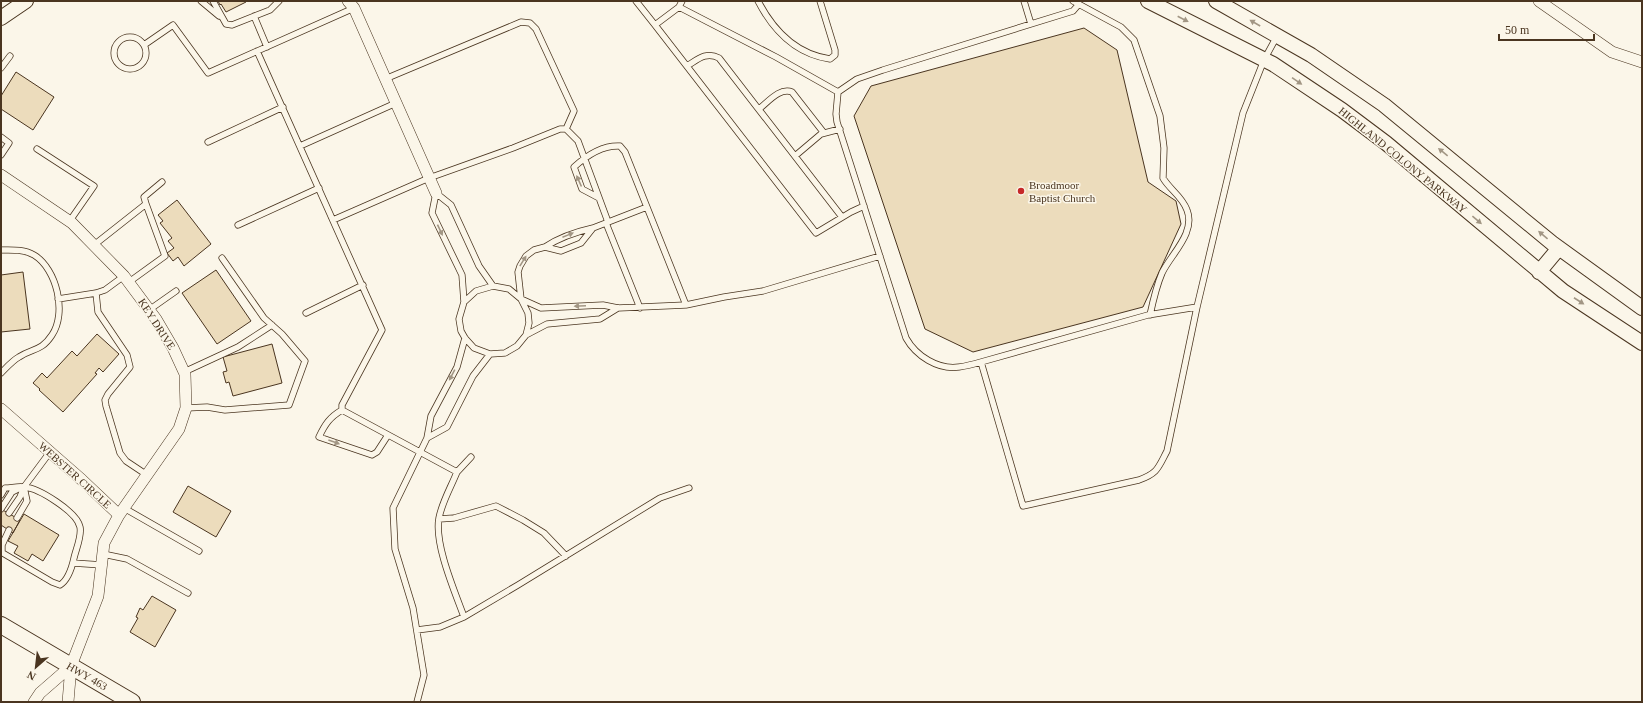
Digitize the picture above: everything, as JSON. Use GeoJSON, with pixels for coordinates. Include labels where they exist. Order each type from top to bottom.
{"type":"FeatureCollection","features":[{"type":"Feature","properties":{"kind":"main road","name":"HWY 463"},"geometry":{"type":"LineString","coordinates":[[1,625],[132,702]]}},
{"type":"Feature","properties":{"kind":"street"},"geometry":{"type":"LineString","coordinates":[[1,18],[26,1]]}},
{"type":"Feature","properties":{"kind":"street","name":"HIGHLAND COLONY PARKWAY"},"geometry":{"type":"LineString","coordinates":[[1148,1],[1273,64],[1342,110],[1386,143],[1563,291],[1642,343]]}},
{"type":"Feature","properties":{"kind":"street"},"geometry":{"type":"LineString","coordinates":[[1216,1],[1311,55],[1384,105],[1559,248],[1642,308]]}},
{"type":"Feature","properties":{"kind":"street"},"geometry":{"type":"LineString","coordinates":[[1539,1],[1612,52],[1642,62]]}},
{"type":"Feature","properties":{"kind":"street"},"geometry":{"type":"LineString","coordinates":[[351,4],[436,193]]}},
{"type":"Feature","properties":{"kind":"street","name":"KEY DRIVE"},"geometry":{"type":"LineString","coordinates":[[1,176],[69,222],[127,279],[173,348],[184,372],[186,408],[179,429],[121,512]]}},
{"type":"Feature","properties":{"kind":"street"},"geometry":{"type":"LineString","coordinates":[[1539,272],[1559,248]]}},
{"type":"Feature","properties":{"kind":"street","name":"WEBSTER CIRCLE"},"geometry":{"type":"LineString","coordinates":[[1,409],[121,512],[104,543],[98,596],[71,666]]}},
{"type":"Feature","properties":{"kind":"street"},"geometry":{"type":"LineString","coordinates":[[34,702],[40,693],[71,666]]}},
{"type":"Feature","properties":{"kind":"street"},"geometry":{"type":"LineString","coordinates":[[68,702],[71,666]]}},
{"type":"Feature","properties":{"kind":"lane"},"geometry":{"type":"LineString","coordinates":[[201,1],[226,24],[232,25],[270,10],[279,1]]}},
{"type":"Feature","properties":{"kind":"lane"},"geometry":{"type":"LineString","coordinates":[[213,1],[222,19]]}},
{"type":"Feature","properties":{"kind":"lane"},"geometry":{"type":"LineString","coordinates":[[636,1],[816,233],[864,206]]}},
{"type":"Feature","properties":{"kind":"lane"},"geometry":{"type":"LineString","coordinates":[[655,25],[679,7],[682,1]]}},
{"type":"Feature","properties":{"kind":"lane"},"geometry":{"type":"LineString","coordinates":[[758,1],[769,20],[789,41],[812,55],[830,59],[835,55],[835,50],[820,1]]}},
{"type":"Feature","properties":{"kind":"lane"},"geometry":{"type":"LineString","coordinates":[[1024,1],[1031,24]]}},
{"type":"Feature","properties":{"kind":"lane"},"geometry":{"type":"LineString","coordinates":[[1073,1],[1121,27],[1134,40],[1160,116],[1164,148],[1163,178],[1181,199],[1188,211],[1189,218],[1186,232],[1160,278],[1154,295],[1150,315]]}},
{"type":"Feature","properties":{"kind":"lane"},"geometry":{"type":"LineString","coordinates":[[144,45],[173,25],[208,73],[257,51],[351,4]]}},
{"type":"Feature","properties":{"kind":"lane"},"geometry":{"type":"LineString","coordinates":[[838,92],[857,79],[1073,11],[1079,4]]}},
{"type":"Feature","properties":{"kind":"lane"},"geometry":{"type":"LineString","coordinates":[[679,7],[776,57],[838,92]]}},
{"type":"Feature","properties":{"kind":"lane"},"geometry":{"type":"LineString","coordinates":[[254,16],[267,46]]}},
{"type":"Feature","properties":{"kind":"lane"},"geometry":{"type":"LineString","coordinates":[[385,79],[521,22],[530,23],[536,29],[574,110],[566,129]]}},
{"type":"Feature","properties":{"kind":"lane"},"geometry":{"type":"LineString","coordinates":[[981,362],[1023,506],[1151,476],[1158,468],[1167,450],[1197,307],[1243,113],[1264,60],[1277,36]]}},
{"type":"Feature","properties":{"kind":"lane"},"geometry":{"type":"LineString","coordinates":[[135,37],[144,45],[146,55],[145,61],[135,68],[124,68],[116,60],[114,49],[121,40],[135,37]]}},
{"type":"Feature","properties":{"kind":"lane"},"geometry":{"type":"LineString","coordinates":[[257,51],[382,330],[342,404],[342,410]]}},
{"type":"Feature","properties":{"kind":"lane"},"geometry":{"type":"LineString","coordinates":[[1,68],[10,56]]}},
{"type":"Feature","properties":{"kind":"lane"},"geometry":{"type":"LineString","coordinates":[[687,66],[704,56],[715,56],[719,58],[842,217]]}},
{"type":"Feature","properties":{"kind":"lane"},"geometry":{"type":"LineString","coordinates":[[759,109],[779,93],[787,90],[792,92],[824,133]]}},
{"type":"Feature","properties":{"kind":"lane"},"geometry":{"type":"LineString","coordinates":[[838,92],[836,114],[840,129],[902,326],[911,347],[928,360],[943,367],[959,367],[1150,315],[1197,307]]}},
{"type":"Feature","properties":{"kind":"lane"},"geometry":{"type":"LineString","coordinates":[[300,146],[396,103]]}},
{"type":"Feature","properties":{"kind":"lane"},"geometry":{"type":"LineString","coordinates":[[208,142],[283,108]]}},
{"type":"Feature","properties":{"kind":"lane"},"geometry":{"type":"LineString","coordinates":[[333,220],[429,178],[513,148],[560,129],[566,129],[578,141],[640,308]]}},
{"type":"Feature","properties":{"kind":"lane"},"geometry":{"type":"LineString","coordinates":[[795,156],[824,133],[840,129]]}},
{"type":"Feature","properties":{"kind":"lane"},"geometry":{"type":"LineString","coordinates":[[1,137],[9,143],[1,155]]}},
{"type":"Feature","properties":{"kind":"lane"},"geometry":{"type":"LineString","coordinates":[[599,198],[582,189],[574,171],[574,167],[584,158],[610,145],[620,146],[625,152],[686,305]]}},
{"type":"Feature","properties":{"kind":"lane"},"geometry":{"type":"LineString","coordinates":[[37,149],[94,186],[69,222]]}},
{"type":"Feature","properties":{"kind":"lane"},"geometry":{"type":"LineString","coordinates":[[58,299],[96,294],[127,279],[164,256],[144,197],[162,182]]}},
{"type":"Feature","properties":{"kind":"lane"},"geometry":{"type":"LineString","coordinates":[[238,225],[319,188]]}},
{"type":"Feature","properties":{"kind":"lane"},"geometry":{"type":"LineString","coordinates":[[493,286],[479,266],[451,205],[436,193],[432,213],[462,275],[464,302],[460,319],[461,331],[474,348],[490,354],[505,353],[517,346],[526,335],[547,324],[600,319],[618,308]]}},
{"type":"Feature","properties":{"kind":"lane"},"geometry":{"type":"LineString","coordinates":[[94,245],[146,204]]}},
{"type":"Feature","properties":{"kind":"lane"},"geometry":{"type":"LineString","coordinates":[[526,335],[529,323],[528,313],[521,299],[518,272],[526,256],[534,250],[545,247],[576,232],[593,228],[647,207]]}},
{"type":"Feature","properties":{"kind":"lane"},"geometry":{"type":"LineString","coordinates":[[545,247],[561,251],[581,243],[593,228]]}},
{"type":"Feature","properties":{"kind":"lane"},"geometry":{"type":"LineString","coordinates":[[1,250],[27,252],[42,262],[50,271],[56,286],[59,308],[52,335],[43,345],[20,356],[1,373]]}},
{"type":"Feature","properties":{"kind":"lane"},"geometry":{"type":"LineString","coordinates":[[464,302],[476,291],[493,286],[509,289],[521,299],[541,308],[603,305],[618,308],[640,308],[686,305],[763,291],[880,256]]}},
{"type":"Feature","properties":{"kind":"lane"},"geometry":{"type":"LineString","coordinates":[[186,408],[207,407],[225,410],[289,405],[305,361],[282,334],[264,318],[222,258]]}},
{"type":"Feature","properties":{"kind":"lane"},"geometry":{"type":"LineString","coordinates":[[306,313],[363,285]]}},
{"type":"Feature","properties":{"kind":"lane"},"geometry":{"type":"LineString","coordinates":[[149,310],[176,291]]}},
{"type":"Feature","properties":{"kind":"lane"},"geometry":{"type":"LineString","coordinates":[[96,294],[98,312],[128,355],[130,367],[108,394],[105,400],[106,406],[120,453],[126,461],[147,475]]}},
{"type":"Feature","properties":{"kind":"lane"},"geometry":{"type":"LineString","coordinates":[[184,372],[238,346],[272,325]]}},
{"type":"Feature","properties":{"kind":"lane"},"geometry":{"type":"LineString","coordinates":[[417,702],[424,675],[418,630],[413,608],[395,549],[393,508],[427,438],[431,416],[457,367],[465,338]]}},
{"type":"Feature","properties":{"kind":"lane"},"geometry":{"type":"LineString","coordinates":[[427,438],[447,427],[473,376],[490,354]]}},
{"type":"Feature","properties":{"kind":"lane"},"geometry":{"type":"LineString","coordinates":[[342,410],[458,472]]}},
{"type":"Feature","properties":{"kind":"lane"},"geometry":{"type":"LineString","coordinates":[[342,410],[332,415],[326,422],[319,437],[372,455],[377,452],[388,435]]}},
{"type":"Feature","properties":{"kind":"lane"},"geometry":{"type":"LineString","coordinates":[[9,514],[20,497],[24,487],[50,452]]}},
{"type":"Feature","properties":{"kind":"lane"},"geometry":{"type":"LineString","coordinates":[[464,617],[449,575],[439,537],[439,519],[444,501],[458,472],[471,457]]}},
{"type":"Feature","properties":{"kind":"lane"},"geometry":{"type":"LineString","coordinates":[[1,509],[12,492],[24,487]]}},
{"type":"Feature","properties":{"kind":"lane"},"geometry":{"type":"LineString","coordinates":[[17,518],[27,501],[24,487]]}},
{"type":"Feature","properties":{"kind":"lane"},"geometry":{"type":"LineString","coordinates":[[1,495],[5,488],[24,487],[39,492],[60,504],[78,521],[80,533],[73,563],[64,582],[60,585],[52,582],[1,552],[2,545],[9,530]]}},
{"type":"Feature","properties":{"kind":"lane"},"geometry":{"type":"LineString","coordinates":[[418,630],[440,627],[464,617],[660,498],[689,488]]}},
{"type":"Feature","properties":{"kind":"lane"},"geometry":{"type":"LineString","coordinates":[[439,519],[454,518],[496,506],[544,533],[566,556]]}},
{"type":"Feature","properties":{"kind":"lane"},"geometry":{"type":"LineString","coordinates":[[121,512],[199,551]]}},
{"type":"Feature","properties":{"kind":"lane"},"geometry":{"type":"LineString","coordinates":[[103,554],[127,559],[188,593]]}},
{"type":"Feature","properties":{"kind":"lane"},"geometry":{"type":"LineString","coordinates":[[73,563],[102,565]]}},
{"type":"Feature","properties":{"kind":"building"},"geometry":{"type":"Polygon","coordinates":[[[218,1],[246,1],[246,2],[226,12],[218,1]]]}},
{"type":"Feature","properties":{"kind":"building","name":"Broadmoor Baptist Church"},"geometry":{"type":"Polygon","coordinates":[[[1084,28],[1117,50],[1148,182],[1176,201],[1181,224],[1143,307],[973,352],[925,329],[854,116],[871,86],[1084,28]]]}},
{"type":"Feature","properties":{"kind":"building"},"geometry":{"type":"Polygon","coordinates":[[[16,72],[54,97],[33,130],[1,109],[1,96],[16,72]]]}},
{"type":"Feature","properties":{"kind":"building"},"geometry":{"type":"Polygon","coordinates":[[[177,200],[211,244],[184,266],[178,257],[173,261],[167,253],[174,248],[168,241],[172,238],[160,223],[163,221],[158,215],[177,200]]]}},
{"type":"Feature","properties":{"kind":"building"},"geometry":{"type":"Polygon","coordinates":[[[216,270],[251,321],[217,344],[182,293],[216,270]]]}},
{"type":"Feature","properties":{"kind":"building"},"geometry":{"type":"Polygon","coordinates":[[[23,272],[30,329],[1,332],[1,275],[23,272]]]}},
{"type":"Feature","properties":{"kind":"building"},"geometry":{"type":"Polygon","coordinates":[[[97,334],[119,354],[103,372],[99,368],[95,373],[97,374],[63,412],[33,383],[42,373],[47,378],[72,351],[77,356],[97,334]]]}},
{"type":"Feature","properties":{"kind":"building"},"geometry":{"type":"Polygon","coordinates":[[[272,344],[282,383],[233,396],[229,382],[226,383],[223,372],[227,371],[223,357],[272,344]]]}},
{"type":"Feature","properties":{"kind":"building"},"geometry":{"type":"Polygon","coordinates":[[[188,486],[231,511],[216,537],[173,512],[188,486]]]}},
{"type":"Feature","properties":{"kind":"building"},"geometry":{"type":"Polygon","coordinates":[[[1,509],[20,520],[13,533],[1,525],[1,509]]]}},
{"type":"Feature","properties":{"kind":"building"},"geometry":{"type":"Polygon","coordinates":[[[24,514],[59,535],[43,561],[32,554],[28,561],[14,553],[18,546],[8,541],[24,514]]]}},
{"type":"Feature","properties":{"kind":"building"},"geometry":{"type":"Polygon","coordinates":[[[152,596],[176,610],[155,647],[130,632],[138,618],[136,617],[140,608],[143,610],[152,596]]]}},
{"type":"Feature","properties":{"kind":"place","name":"Broadmoor Baptist Church"},"geometry":{"type":"Point","coordinates":[1021,191]}}]}
